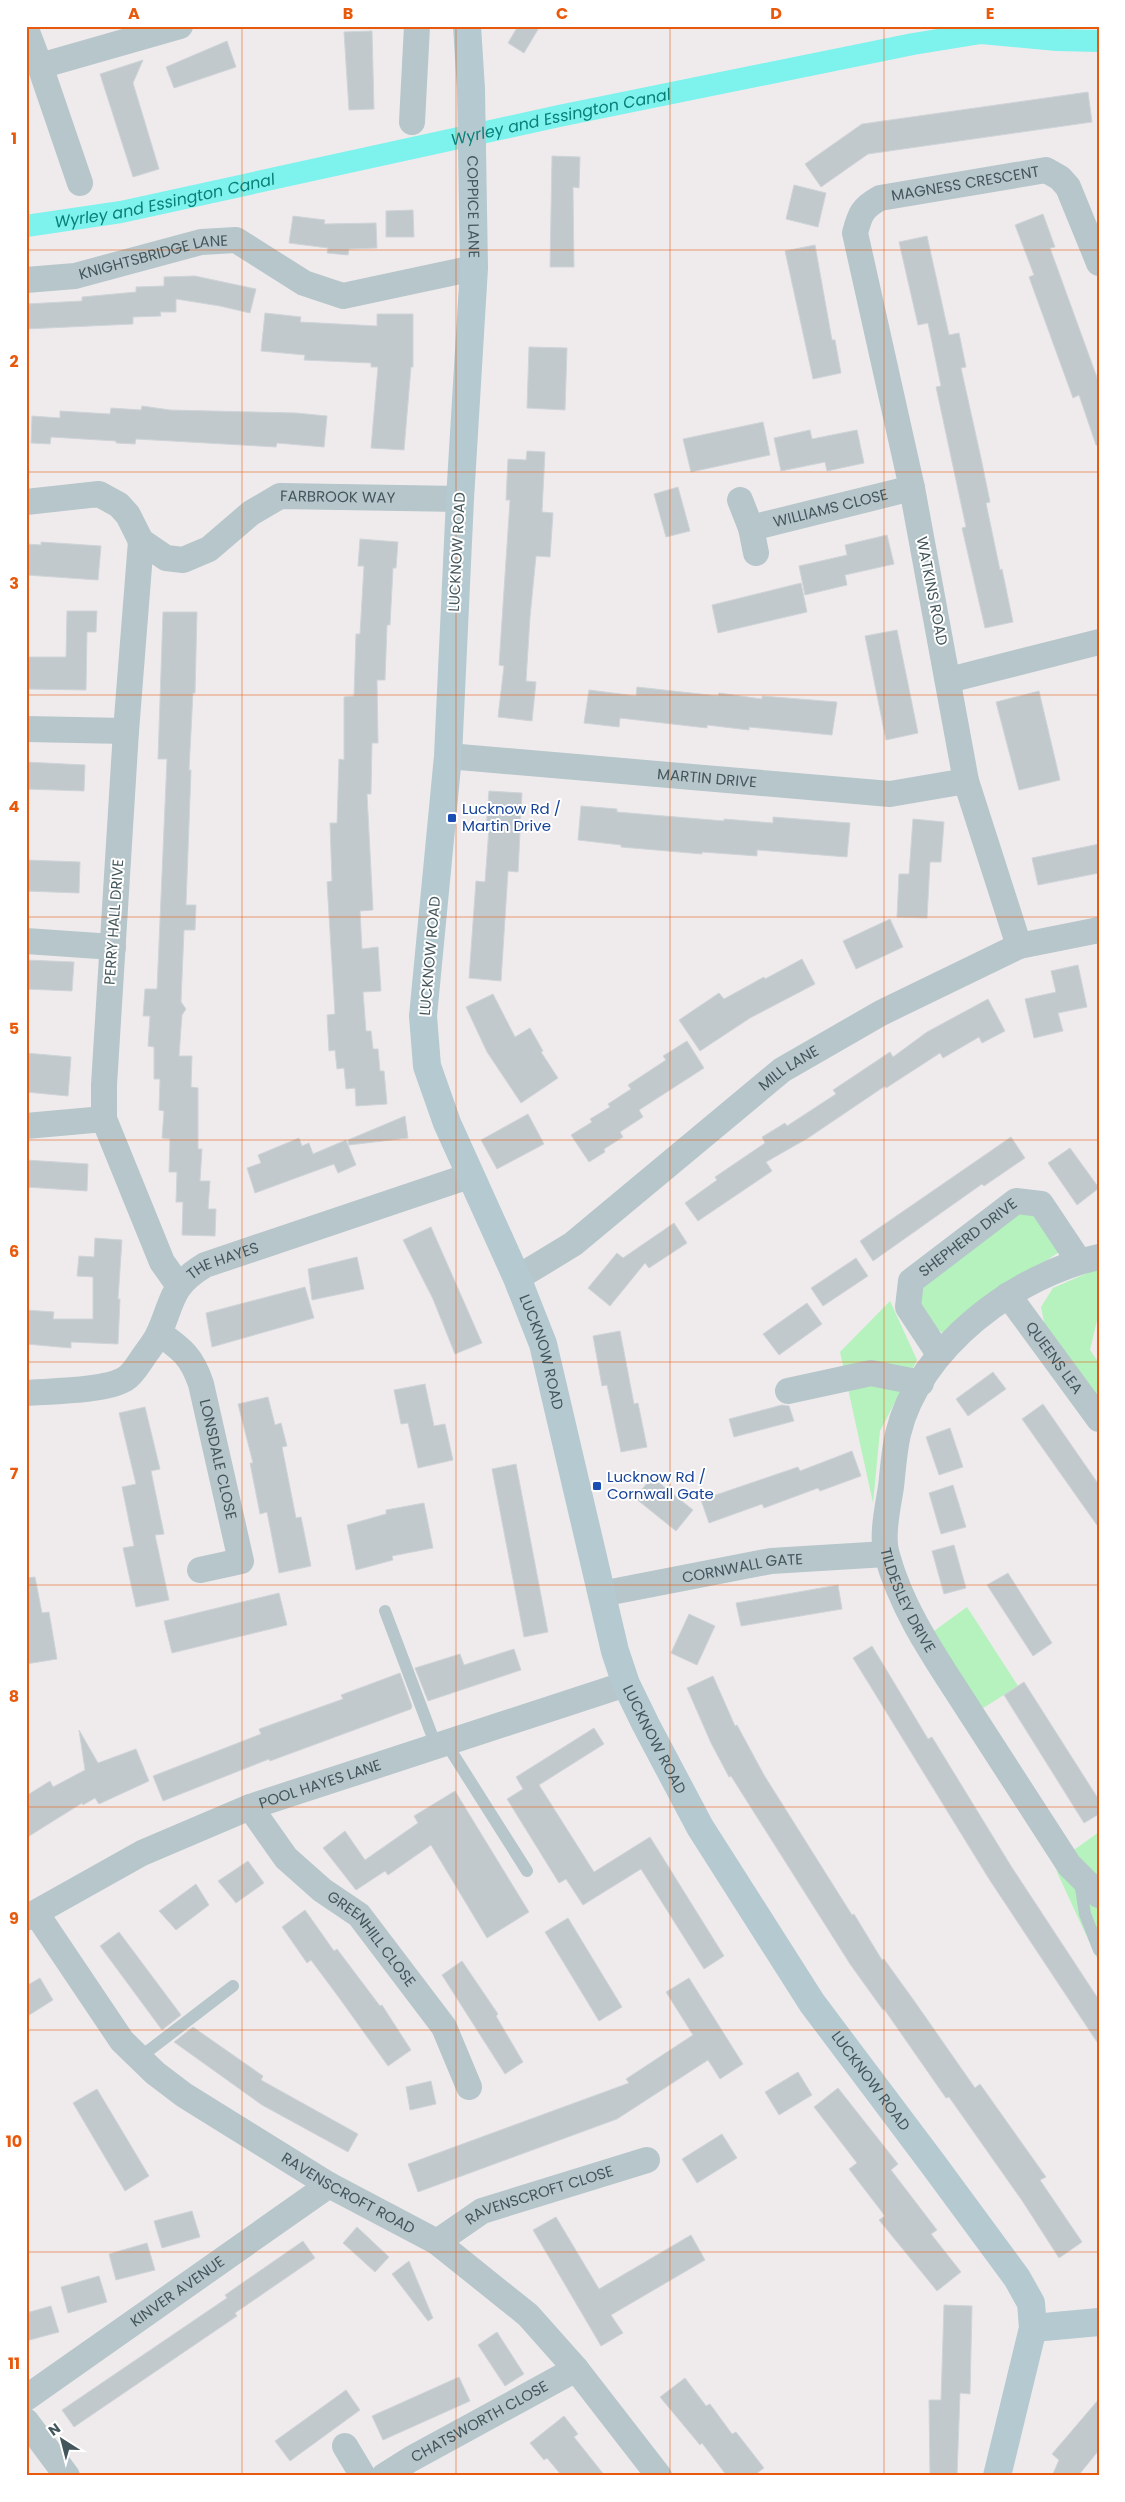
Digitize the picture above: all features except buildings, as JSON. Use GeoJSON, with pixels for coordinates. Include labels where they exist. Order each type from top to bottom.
{"type":"FeatureCollection","features":[{"type":"Feature","properties":{"kind":"street"},"geometry":{"type":"LineString","coordinates":[[40,66],[180,26]]}},
{"type":"Feature","properties":{"kind":"street"},"geometry":{"type":"LineString","coordinates":[[412,122],[417,26]]}},
{"type":"Feature","properties":{"kind":"street","name":"COPPICE LANE"},"geometry":{"type":"LineString","coordinates":[[467,26],[471,89],[474,268]]}},
{"type":"Feature","properties":{"kind":"street"},"geometry":{"type":"LineString","coordinates":[[26,29],[80,182]]}},
{"type":"Feature","properties":{"kind":"street","name":"MAGNESS CRESCENT"},"geometry":{"type":"LineString","coordinates":[[855,233],[859,216],[866,206],[880,198],[1046,170],[1053,172],[1068,187],[1099,263]]}},
{"type":"Feature","properties":{"kind":"street","name":"WATKINS ROAD"},"geometry":{"type":"LineString","coordinates":[[855,233],[912,488],[966,780],[1020,946]]}},
{"type":"Feature","properties":{"kind":"street","name":"KNIGHTSBRIDGE LANE"},"geometry":{"type":"LineString","coordinates":[[26,280],[75,276],[201,242],[236,240],[304,283],[343,296],[474,268]]}},
{"type":"Feature","properties":{"kind":"street","name":"LUCKNOW ROAD"},"geometry":{"type":"LineString","coordinates":[[474,268],[460,499],[448,756],[423,1016],[427,1066],[447,1123],[469,1176],[517,1278],[543,1344],[601,1594],[626,1684],[706,1836],[812,2003],[1017,2278],[1031,2303],[1033,2328],[997,2476]]}},
{"type":"Feature","properties":{"kind":"street","name":"WILLIAMS CLOSE"},"geometry":{"type":"LineString","coordinates":[[751,528],[912,488]]}},
{"type":"Feature","properties":{"kind":"street","name":"FARBROOK WAY"},"geometry":{"type":"LineString","coordinates":[[26,502],[99,494],[119,505],[128,515],[141,541],[166,558],[183,560],[209,549],[251,513],[280,496],[460,499]]}},
{"type":"Feature","properties":{"kind":"street"},"geometry":{"type":"LineString","coordinates":[[740,500],[751,528],[756,553]]}},
{"type":"Feature","properties":{"kind":"street","name":"PERRY HALL DRIVE"},"geometry":{"type":"LineString","coordinates":[[141,541],[126,732],[104,1084],[104,1119],[162,1262],[179,1286]]}},
{"type":"Feature","properties":{"kind":"street"},"geometry":{"type":"LineString","coordinates":[[949,680],[1099,642]]}},
{"type":"Feature","properties":{"kind":"street"},"geometry":{"type":"LineString","coordinates":[[26,729],[126,732]]}},
{"type":"Feature","properties":{"kind":"street","name":"MARTIN DRIVE"},"geometry":{"type":"LineString","coordinates":[[448,756],[890,794],[966,780]]}},
{"type":"Feature","properties":{"kind":"street","name":"MILL LANE"},"geometry":{"type":"LineString","coordinates":[[517,1278],[574,1244],[782,1070],[881,1014],[1020,946],[1099,930]]}},
{"type":"Feature","properties":{"kind":"street"},"geometry":{"type":"LineString","coordinates":[[26,942],[113,947]]}},
{"type":"Feature","properties":{"kind":"street"},"geometry":{"type":"LineString","coordinates":[[26,1126],[104,1119]]}},
{"type":"Feature","properties":{"kind":"street","name":"THE HAYES"},"geometry":{"type":"LineString","coordinates":[[26,1393],[108,1385],[126,1379],[138,1365],[159,1333],[170,1299],[189,1274],[204,1265],[469,1176]]}},
{"type":"Feature","properties":{"kind":"street","name":"SHEPHERD DRIVE"},"geometry":{"type":"LineString","coordinates":[[939,1354],[908,1306],[910,1281],[1016,1201],[1041,1204],[1089,1259],[1045,1274],[1008,1295]]}},
{"type":"Feature","properties":{"kind":"street","name":"TILDESLEY DRIVE"},"geometry":{"type":"LineString","coordinates":[[1008,1295],[971,1324],[939,1354],[912,1397],[898,1433],[886,1518],[886,1554],[906,1607],[933,1653],[1069,1865],[1099,1895]]}},
{"type":"Feature","properties":{"kind":"street","name":"QUEENS LEA"},"geometry":{"type":"LineString","coordinates":[[1008,1295],[1099,1419]]}},
{"type":"Feature","properties":{"kind":"street","name":"LONSDALE CLOSE"},"geometry":{"type":"LineString","coordinates":[[159,1333],[179,1347],[194,1363],[201,1384],[241,1561],[200,1570]]}},
{"type":"Feature","properties":{"kind":"street"},"geometry":{"type":"LineString","coordinates":[[788,1391],[871,1373],[921,1383]]}},
{"type":"Feature","properties":{"kind":"street","name":"CORNWALL GATE"},"geometry":{"type":"LineString","coordinates":[[601,1594],[771,1561],[886,1554]]}},
{"type":"Feature","properties":{"kind":"street","name":"POOL HAYES LANE"},"geometry":{"type":"LineString","coordinates":[[29,1915],[142,1853],[250,1808],[626,1684]]}},
{"type":"Feature","properties":{"kind":"street","name":"GREENHILL CLOSE"},"geometry":{"type":"LineString","coordinates":[[250,1808],[286,1858],[322,1890],[360,1915],[444,2027],[469,2087]]}},
{"type":"Feature","properties":{"kind":"street","name":"RAVENSCROFT ROAD"},"geometry":{"type":"LineString","coordinates":[[29,1915],[122,2040],[155,2073],[184,2095],[329,2185],[437,2242],[528,2315],[576,2369],[659,2476]]}},
{"type":"Feature","properties":{"kind":"street","name":"RAVENSCROFT CLOSE"},"geometry":{"type":"LineString","coordinates":[[437,2242],[482,2211],[648,2160]]}},
{"type":"Feature","properties":{"kind":"street","name":"KINVER AVENUE"},"geometry":{"type":"LineString","coordinates":[[26,2398],[329,2185]]}},
{"type":"Feature","properties":{"kind":"street"},"geometry":{"type":"LineString","coordinates":[[1033,2328],[1099,2322]]}},
{"type":"Feature","properties":{"kind":"street","name":"CHATSWORTH CLOSE"},"geometry":{"type":"LineString","coordinates":[[384,2476],[411,2459],[576,2369]]}},
{"type":"Feature","properties":{"kind":"street"},"geometry":{"type":"LineString","coordinates":[[26,2421],[67,2476]]}},
{"type":"Feature","properties":{"kind":"street"},"geometry":{"type":"LineString","coordinates":[[345,2446],[363,2476]]}},
{"type":"Feature","properties":{"kind":"lane"},"geometry":{"type":"LineString","coordinates":[[385,1611],[441,1744],[527,1871]]}},
{"type":"Feature","properties":{"kind":"lane"},"geometry":{"type":"LineString","coordinates":[[1080,1876],[1085,1914],[1099,1950]]}},
{"type":"Feature","properties":{"kind":"lane"},"geometry":{"type":"LineString","coordinates":[[139,2058],[232,1986]]}},
{"type":"Feature","properties":{"kind":"green space"},"geometry":{"type":"Polygon","coordinates":[[[1022,1209],[1037,1211],[1062,1250],[980,1305],[943,1333],[930,1323],[923,1312],[919,1300],[918,1283],[1022,1209]]]}},
{"type":"Feature","properties":{"kind":"green space"},"geometry":{"type":"Polygon","coordinates":[[[1099,1268],[1099,1312],[1090,1350],[1099,1363],[1099,1406],[1046,1331],[1041,1307],[1053,1288],[1099,1268]]]}},
{"type":"Feature","properties":{"kind":"green space"},"geometry":{"type":"Polygon","coordinates":[[[890,1301],[917,1360],[880,1431],[873,1503],[840,1352],[890,1301]]]}},
{"type":"Feature","properties":{"kind":"green space"},"geometry":{"type":"Polygon","coordinates":[[[967,1607],[1018,1686],[980,1710],[934,1631],[967,1607]]]}},
{"type":"Feature","properties":{"kind":"green space"},"geometry":{"type":"Polygon","coordinates":[[[1099,1832],[1099,1883],[1074,1850],[1099,1832]]]}},
{"type":"Feature","properties":{"kind":"green space"},"geometry":{"type":"Polygon","coordinates":[[[1056,1870],[1099,1909],[1099,1961],[1094,1952],[1056,1870]]]}},
{"type":"Feature","properties":{"kind":"waterway","name":"Wyrley and Essington Canal"},"geometry":{"type":"LineString","coordinates":[[26,226],[121,212],[559,116],[913,44],[981,33],[1057,40],[1099,41]]}},
{"type":"Feature","properties":{"kind":"place","name":"Lucknow Rd / Martin Drive"},"geometry":{"type":"Point","coordinates":[452,818]}},
{"type":"Feature","properties":{"kind":"place","name":"Lucknow Rd / Cornwall Gate"},"geometry":{"type":"Point","coordinates":[597,1486]}}]}
